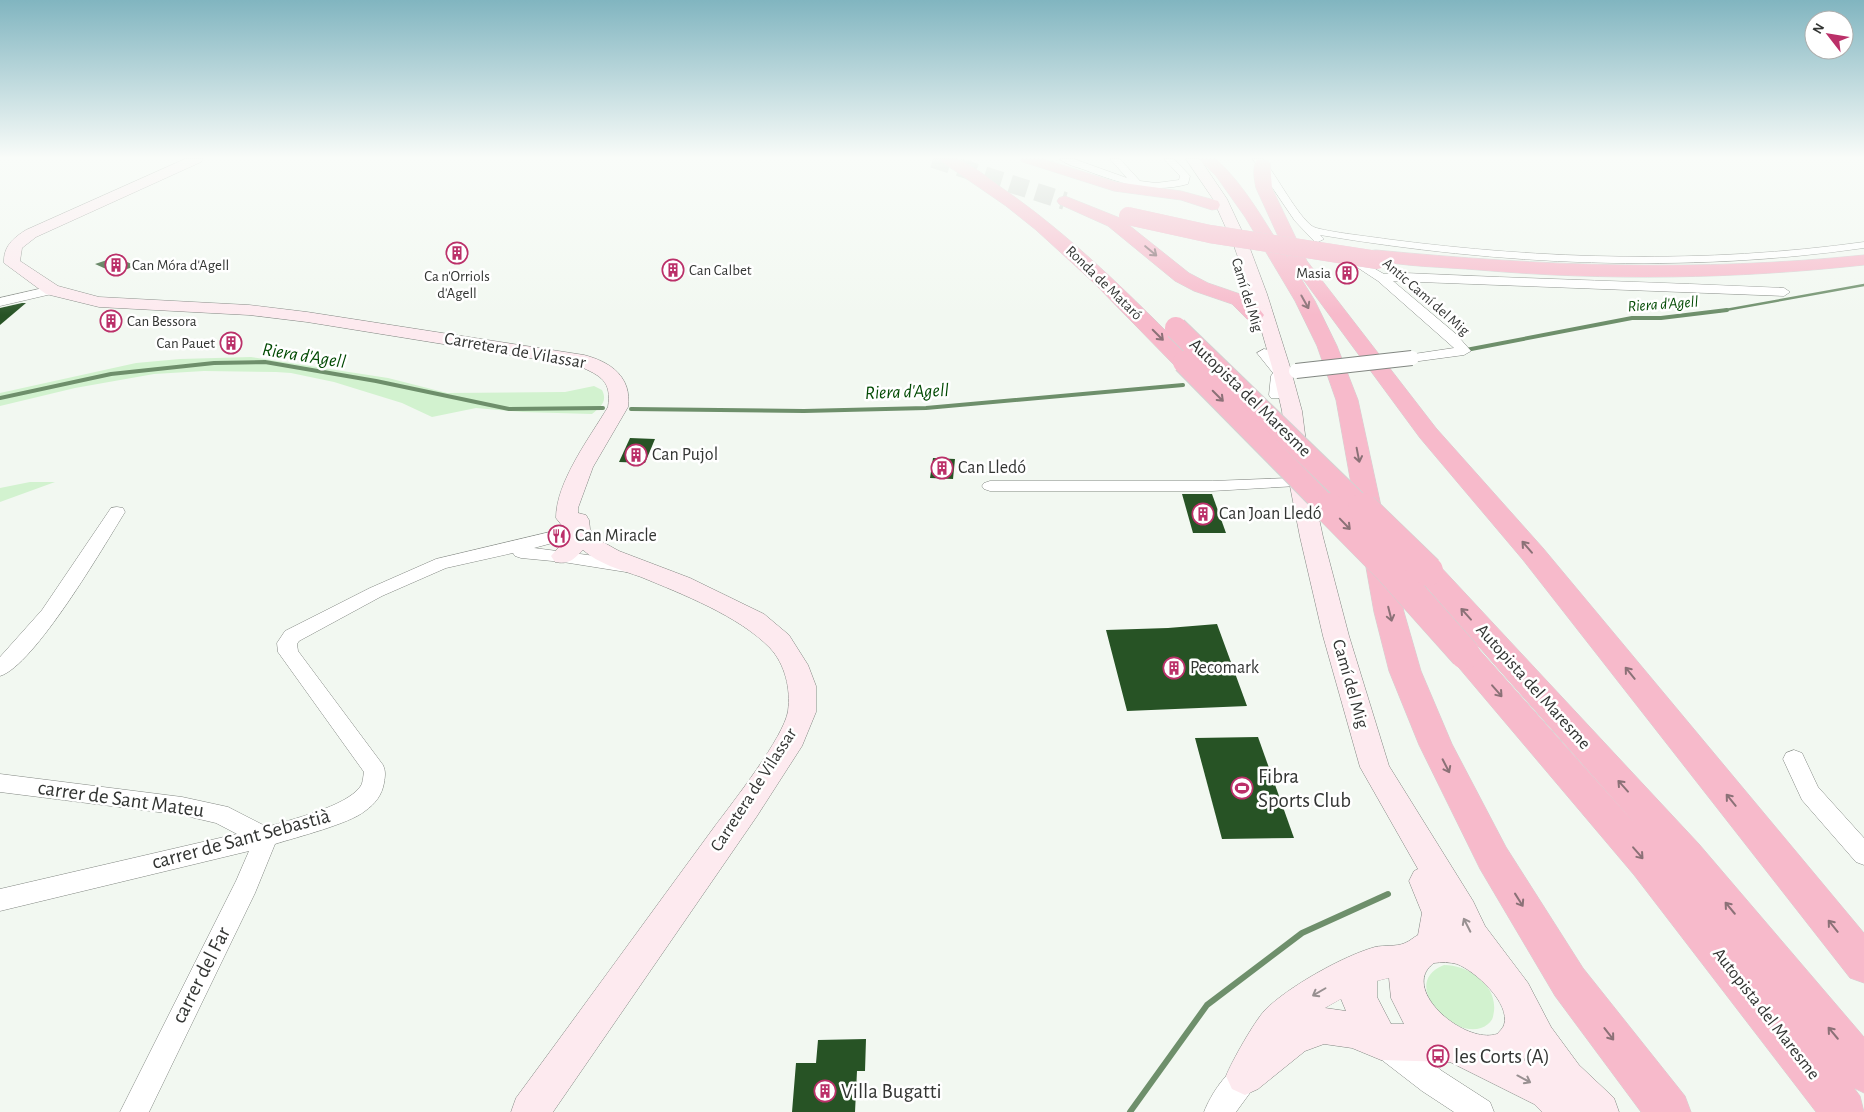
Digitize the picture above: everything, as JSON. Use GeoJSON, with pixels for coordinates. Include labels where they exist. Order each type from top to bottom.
{"type":"FeatureCollection","features":[{"type":"Feature","properties":{"kind":"highway","name":"Ronda de Mataró"},"geometry":{"type":"LineString","coordinates":[[1024,211],[1092,268],[1184,362]]}},
{"type":"Feature","properties":{"kind":"highway","name":"Ronda de Mataró"},"geometry":{"type":"LineString","coordinates":[[1047,211],[1105,260]]}},
{"type":"Feature","properties":{"kind":"highway"},"geometry":{"type":"LineString","coordinates":[[1089,211],[1114,222],[1182,276],[1212,291],[1239,300],[1254,315]]}},
{"type":"Feature","properties":{"kind":"highway"},"geometry":{"type":"LineString","coordinates":[[1126,211],[1210,234],[1378,264],[1500,272],[1658,277],[1738,276],[1864,266]]}},
{"type":"Feature","properties":{"kind":"highway"},"geometry":{"type":"LineString","coordinates":[[1247,211],[1253,217],[1305,301],[1327,346],[1347,400],[1389,612],[1405,672],[1436,745],[1493,858],[1569,982],[1669,1112]]}},
{"type":"Feature","properties":{"kind":"highway"},"geometry":{"type":"LineString","coordinates":[[1248,211],[1299,263],[1428,432],[1533,554],[1864,964]]}},
{"type":"Feature","properties":{"kind":"highway"},"geometry":{"type":"LineString","coordinates":[[1275,211],[1299,263]]}},
{"type":"Feature","properties":{"kind":"highway"},"geometry":{"type":"LineString","coordinates":[[1378,264],[1652,272],[1726,271],[1864,260]]}},
{"type":"Feature","properties":{"kind":"highway"},"geometry":{"type":"LineString","coordinates":[[1212,291],[1237,286],[1244,281]]}},
{"type":"Feature","properties":{"kind":"highway","name":"Autopista del Maresme"},"geometry":{"type":"LineString","coordinates":[[1169,321],[1428,571],[1686,855],[1864,1071]]}},
{"type":"Feature","properties":{"kind":"highway","name":"Autopista del Maresme"},"geometry":{"type":"LineString","coordinates":[[1184,362],[1390,570],[1465,654],[1647,863],[1844,1112]]}},
{"type":"Feature","properties":{"kind":"street","name":"Carretera de Vilassar"},"geometry":{"type":"LineString","coordinates":[[78,211],[22,239],[13,248],[10,256],[12,263],[52,290],[99,302],[224,308],[307,317],[584,361],[597,366],[610,375],[619,390],[620,398],[618,407],[582,467],[567,508],[561,538]]}},
{"type":"Feature","properties":{"kind":"street","name":"Camí del Mig"},"geometry":{"type":"LineString","coordinates":[[1215,211],[1227,234],[1244,281],[1264,353],[1285,380],[1291,483],[1324,641],[1350,737],[1370,790],[1410,852],[1440,910],[1438,929],[1422,952]]}},
{"type":"Feature","properties":{"kind":"street","name":"Camí del Mig"},"geometry":{"type":"LineString","coordinates":[[1224,211],[1248,261],[1285,380],[1292,410],[1303,498],[1310,535],[1337,641],[1375,767],[1473,937],[1493,966]]}},
{"type":"Feature","properties":{"kind":"street","name":"Antic Camí del Mig"},"geometry":{"type":"LineString","coordinates":[[1285,380],[1464,351],[1378,264],[1337,251],[1325,244],[1294,211]]}},
{"type":"Feature","properties":{"kind":"street"},"geometry":{"type":"LineString","coordinates":[[1310,230],[1452,252],[1593,260],[1712,260],[1778,256],[1864,245]]}},
{"type":"Feature","properties":{"kind":"street"},"geometry":{"type":"LineString","coordinates":[[1337,251],[1335,246],[1337,241],[1344,238],[1355,238]]}},
{"type":"Feature","properties":{"kind":"street"},"geometry":{"type":"LineString","coordinates":[[1378,264],[1405,277],[1618,287],[1708,288],[1784,292]]}},
{"type":"Feature","properties":{"kind":"street"},"geometry":{"type":"LineString","coordinates":[[0,302],[52,290]]}},
{"type":"Feature","properties":{"kind":"street"},"geometry":{"type":"LineString","coordinates":[[582,467],[582,505],[589,521],[599,534],[642,565]]}},
{"type":"Feature","properties":{"kind":"street"},"geometry":{"type":"LineString","coordinates":[[990,486],[1212,486],[1291,483]]}},
{"type":"Feature","properties":{"kind":"street"},"geometry":{"type":"LineString","coordinates":[[581,493],[561,538],[612,551],[635,560],[642,565]]}},
{"type":"Feature","properties":{"kind":"street"},"geometry":{"type":"LineString","coordinates":[[0,669],[14,657],[37,631],[116,512]]}},
{"type":"Feature","properties":{"kind":"street","name":"carrer de Sant Sebastià"},"geometry":{"type":"LineString","coordinates":[[0,900],[266,837],[342,812],[357,805],[372,790],[376,771],[288,652],[287,643],[292,636],[376,592],[442,562],[561,538]]}},
{"type":"Feature","properties":{"kind":"street","name":"Carretera de Vilassar"},"geometry":{"type":"LineString","coordinates":[[530,1112],[746,807],[792,738],[802,712],[802,686],[795,665],[780,642],[755,620],[642,565]]}},
{"type":"Feature","properties":{"kind":"street"},"geometry":{"type":"LineString","coordinates":[[1794,759],[1810,793],[1864,855]]}},
{"type":"Feature","properties":{"kind":"street","name":"carrer de Sant Mateu"},"geometry":{"type":"LineString","coordinates":[[0,783],[182,806],[220,814],[266,837]]}},
{"type":"Feature","properties":{"kind":"street","name":"carrer del Far"},"geometry":{"type":"LineString","coordinates":[[134,1112],[248,885],[266,837]]}},
{"type":"Feature","properties":{"kind":"street"},"geometry":{"type":"LineString","coordinates":[[1218,1112],[1244,1076],[1277,1024],[1310,997],[1374,964],[1422,952],[1457,947],[1478,956],[1493,966],[1512,986],[1522,1010],[1549,1058],[1600,1112]]}},
{"type":"Feature","properties":{"kind":"street"},"geometry":{"type":"LineString","coordinates":[[1422,952],[1406,969],[1405,985],[1409,1000],[1419,1017],[1436,1036],[1547,1091],[1572,1112]]}},
{"type":"Feature","properties":{"kind":"street"},"geometry":{"type":"LineString","coordinates":[[1359,973],[1359,1000],[1381,1042]]}},
{"type":"Feature","properties":{"kind":"street"},"geometry":{"type":"LineString","coordinates":[[1381,1042],[1458,1047],[1486,1055],[1503,1052],[1516,1042],[1522,1031],[1522,1010]]}},
{"type":"Feature","properties":{"kind":"street"},"geometry":{"type":"LineString","coordinates":[[1244,1076],[1294,1036],[1324,1026],[1352,1030],[1381,1042],[1432,1081],[1480,1112]]}},
{"type":"Feature","properties":{"kind":"green space"},"geometry":{"type":"Polygon","coordinates":[[[251,357],[388,378],[447,393],[565,392],[594,386],[602,390],[604,401],[592,414],[523,412],[476,408],[432,417],[402,403],[334,382],[291,373],[204,371],[154,374],[75,388],[0,406],[0,393],[136,363],[180,359],[251,357]]]}},
{"type":"Feature","properties":{"kind":"green space"},"geometry":{"type":"Polygon","coordinates":[[[30,482],[55,482],[0,502],[0,488],[30,482]]]}},
{"type":"Feature","properties":{"kind":"green space"},"geometry":{"type":"Polygon","coordinates":[[[1444,965],[1462,968],[1471,972],[1486,985],[1494,1001],[1493,1017],[1488,1024],[1476,1029],[1462,1028],[1449,1021],[1437,1011],[1429,998],[1426,986],[1431,974],[1444,965]]]}},
{"type":"Feature","properties":{"kind":"building","name":"Can Móra d'Agell"},"geometry":{"type":"Polygon","coordinates":[[[116,257],[136,266],[115,273],[95,264],[116,257]]]}},
{"type":"Feature","properties":{"kind":"building"},"geometry":{"type":"Polygon","coordinates":[[[26,303],[0,325],[0,308],[26,303]]]}},
{"type":"Feature","properties":{"kind":"building","name":"Can Pujol"},"geometry":{"type":"Polygon","coordinates":[[[630,438],[655,439],[645,463],[619,462],[630,438]]]}},
{"type":"Feature","properties":{"kind":"building","name":"Can Lledó"},"geometry":{"type":"Polygon","coordinates":[[[933,458],[955,459],[953,479],[930,478],[933,458]]]}},
{"type":"Feature","properties":{"kind":"building","name":"Can Joan Lledó"},"geometry":{"type":"Polygon","coordinates":[[[1182,494],[1212,494],[1226,533],[1193,533],[1182,494]]]}},
{"type":"Feature","properties":{"kind":"building","name":"Pecomark"},"geometry":{"type":"Polygon","coordinates":[[[1217,624],[1247,706],[1127,711],[1106,630],[1217,624]]]}},
{"type":"Feature","properties":{"kind":"building","name":"Fibra Sports Club"},"geometry":{"type":"Polygon","coordinates":[[[1258,737],[1294,838],[1222,839],[1195,738],[1258,737]]]}},
{"type":"Feature","properties":{"kind":"building","name":"Villa Bugatti"},"geometry":{"type":"Polygon","coordinates":[[[866,1039],[865,1071],[857,1071],[855,1112],[792,1112],[796,1063],[816,1063],[818,1040],[866,1039]]]}},
{"type":"Feature","properties":{"kind":"waterway","name":"Riera d'Agell"},"geometry":{"type":"LineString","coordinates":[[1723,311],[1864,285]]}},
{"type":"Feature","properties":{"kind":"waterway","name":"Riera d'Agell"},"geometry":{"type":"LineString","coordinates":[[1723,311],[1727,310]]}},
{"type":"Feature","properties":{"kind":"waterway","name":"Riera d'Agell"},"geometry":{"type":"LineString","coordinates":[[1466,350],[1632,318],[1661,318],[1723,311]]}},
{"type":"Feature","properties":{"kind":"waterway","name":"Riera d'Agell"},"geometry":{"type":"LineString","coordinates":[[0,398],[111,374],[214,363],[265,362],[376,381],[509,409],[603,408]]}},
{"type":"Feature","properties":{"kind":"waterway","name":"Riera d'Agell"},"geometry":{"type":"LineString","coordinates":[[631,409],[804,411],[926,408],[1183,385]]}},
{"type":"Feature","properties":{"kind":"waterway"},"geometry":{"type":"LineString","coordinates":[[1130,1112],[1207,1005],[1302,933],[1388,894]]}},
{"type":"Feature","properties":{"kind":"place","name":"Ca n'Orriols d'Agell"},"geometry":{"type":"Point","coordinates":[457,253]}},
{"type":"Feature","properties":{"kind":"place","name":"Can Móra d'Agell"},"geometry":{"type":"Point","coordinates":[116,265]}},
{"type":"Feature","properties":{"kind":"place","name":"Can Calbet"},"geometry":{"type":"Point","coordinates":[673,270]}},
{"type":"Feature","properties":{"kind":"place","name":"Masia"},"geometry":{"type":"Point","coordinates":[1347,273]}},
{"type":"Feature","properties":{"kind":"place","name":"Can Bessora"},"geometry":{"type":"Point","coordinates":[111,321]}},
{"type":"Feature","properties":{"kind":"place","name":"Can Pauet"},"geometry":{"type":"Point","coordinates":[231,343]}},
{"type":"Feature","properties":{"kind":"place","name":"Can Pujol"},"geometry":{"type":"Point","coordinates":[636,455]}},
{"type":"Feature","properties":{"kind":"place","name":"Can Lledó"},"geometry":{"type":"Point","coordinates":[942,468]}},
{"type":"Feature","properties":{"kind":"place","name":"Can Joan Lledó"},"geometry":{"type":"Point","coordinates":[1203,514]}},
{"type":"Feature","properties":{"kind":"place","name":"Can Miracle"},"geometry":{"type":"Point","coordinates":[559,536]}},
{"type":"Feature","properties":{"kind":"place","name":"Pecomark"},"geometry":{"type":"Point","coordinates":[1174,668]}},
{"type":"Feature","properties":{"kind":"place","name":"Fibra Sports Club"},"geometry":{"type":"Point","coordinates":[1242,788]}},
{"type":"Feature","properties":{"kind":"place","name":"les Corts (A)"},"geometry":{"type":"Point","coordinates":[1438,1056]}},
{"type":"Feature","properties":{"kind":"place","name":"Villa Bugatti"},"geometry":{"type":"Point","coordinates":[825,1091]}}]}
